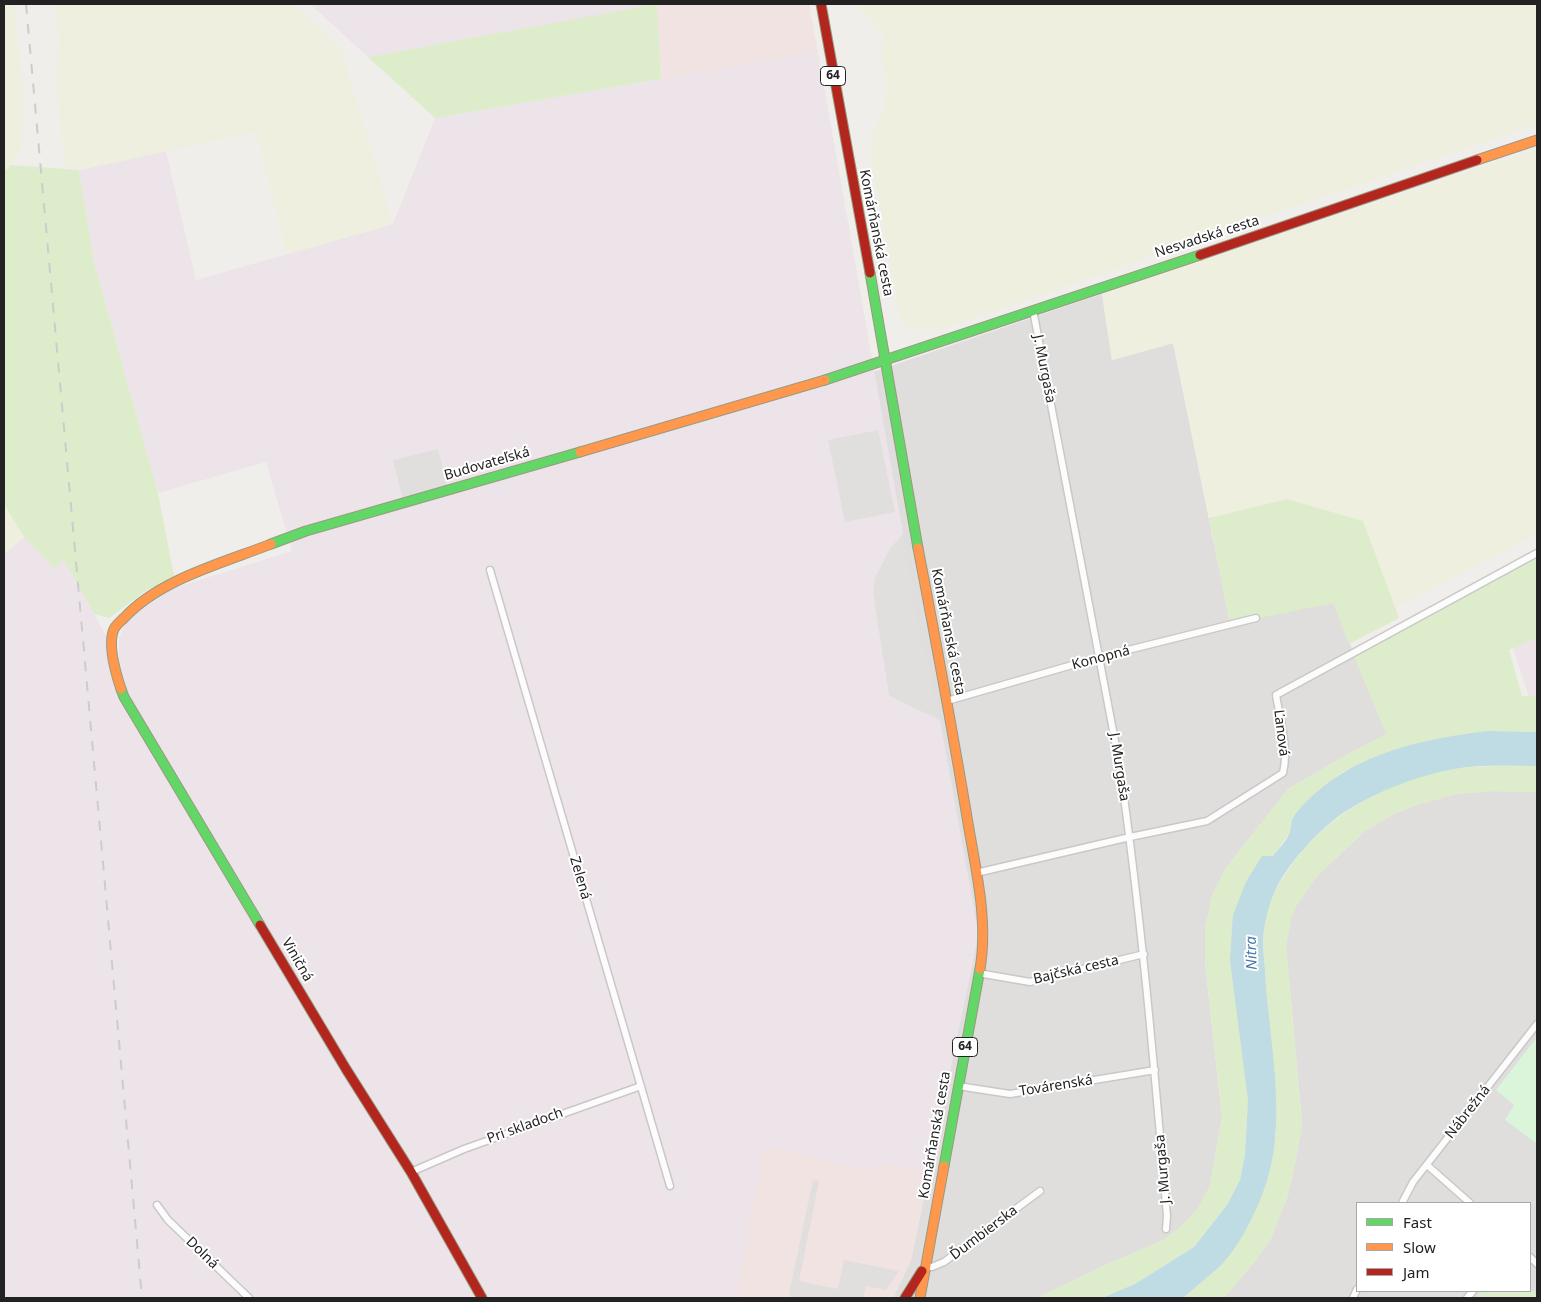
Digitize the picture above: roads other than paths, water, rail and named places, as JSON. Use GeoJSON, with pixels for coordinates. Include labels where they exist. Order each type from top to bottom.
{"type":"FeatureCollection","features":[{"type":"Feature","properties":{"kind":"street","name":"Komárňanská cesta"},"geometry":{"type":"LineString","coordinates":[[821,4],[886,361],[904,476],[947,701],[976,873],[984,933],[920,1298]]}},
{"type":"Feature","properties":{"kind":"street","name":"Nesvadská cesta"},"geometry":{"type":"LineString","coordinates":[[886,361],[1537,140]]}},
{"type":"Feature","properties":{"kind":"street","name":"J. Murgaša"},"geometry":{"type":"LineString","coordinates":[[1033,310],[1100,657],[1130,837],[1155,1070],[1167,1216],[1166,1229]]}},
{"type":"Feature","properties":{"kind":"street","name":"Budovateľská"},"geometry":{"type":"LineString","coordinates":[[114,629],[134,607],[175,580],[306,531],[600,447],[886,361]]}},
{"type":"Feature","properties":{"kind":"street","name":"Ľanová"},"geometry":{"type":"LineString","coordinates":[[976,873],[1207,821],[1283,773],[1285,754],[1276,695],[1537,552]]}},
{"type":"Feature","properties":{"kind":"street","name":"Zelená"},"geometry":{"type":"LineString","coordinates":[[490,570],[670,1186]]}},
{"type":"Feature","properties":{"kind":"street","name":"Konopná"},"geometry":{"type":"LineString","coordinates":[[947,701],[1100,657],[1256,618]]}},
{"type":"Feature","properties":{"kind":"street","name":"Viničná"},"geometry":{"type":"LineString","coordinates":[[114,629],[112,646],[114,669],[124,697],[342,1061],[411,1172],[444,1234],[482,1298]]}},
{"type":"Feature","properties":{"kind":"street","name":"Bajčská cesta"},"geometry":{"type":"LineString","coordinates":[[978,973],[1030,982],[1144,954]]}},
{"type":"Feature","properties":{"kind":"street","name":"Nábrežná"},"geometry":{"type":"LineString","coordinates":[[1402,1202],[1412,1183],[1537,1024]]}},
{"type":"Feature","properties":{"kind":"street","name":"Továrenská"},"geometry":{"type":"LineString","coordinates":[[958,1086],[1010,1094],[1155,1070]]}},
{"type":"Feature","properties":{"kind":"street","name":"Pri skladoch"},"geometry":{"type":"LineString","coordinates":[[411,1172],[464,1149],[640,1086]]}},
{"type":"Feature","properties":{"kind":"street"},"geometry":{"type":"LineString","coordinates":[[1427,1165],[1469,1202]]}},
{"type":"Feature","properties":{"kind":"street","name":"Ďumbierska"},"geometry":{"type":"LineString","coordinates":[[925,1266],[932,1267],[944,1262],[1040,1191]]}},
{"type":"Feature","properties":{"kind":"street","name":"Dolná"},"geometry":{"type":"LineString","coordinates":[[157,1205],[168,1220],[249,1298]]}},
{"type":"Feature","properties":{"kind":"street","name":"Komárňanská cesta"},"geometry":{"type":"LineString","coordinates":[[905,1298],[925,1266]]}},
{"type":"Feature","properties":{"kind":"water","name":"Nitra"},"geometry":{"type":"Polygon","coordinates":[[[1489,731],[1537,732],[1537,766],[1464,767],[1412,780],[1384,791],[1336,818],[1315,837],[1286,871],[1272,898],[1263,940],[1275,1074],[1276,1127],[1268,1177],[1255,1212],[1228,1257],[1183,1298],[1102,1298],[1135,1284],[1194,1247],[1227,1205],[1240,1180],[1245,1155],[1248,1100],[1230,960],[1233,915],[1246,882],[1262,856],[1273,856],[1284,843],[1290,832],[1294,816],[1313,795],[1334,779],[1358,765],[1382,754],[1408,746],[1462,734],[1489,731]]]}},
{"type":"Feature","properties":{"kind":"railway"},"geometry":{"type":"LineString","coordinates":[[26,4],[142,1298]]}}]}
